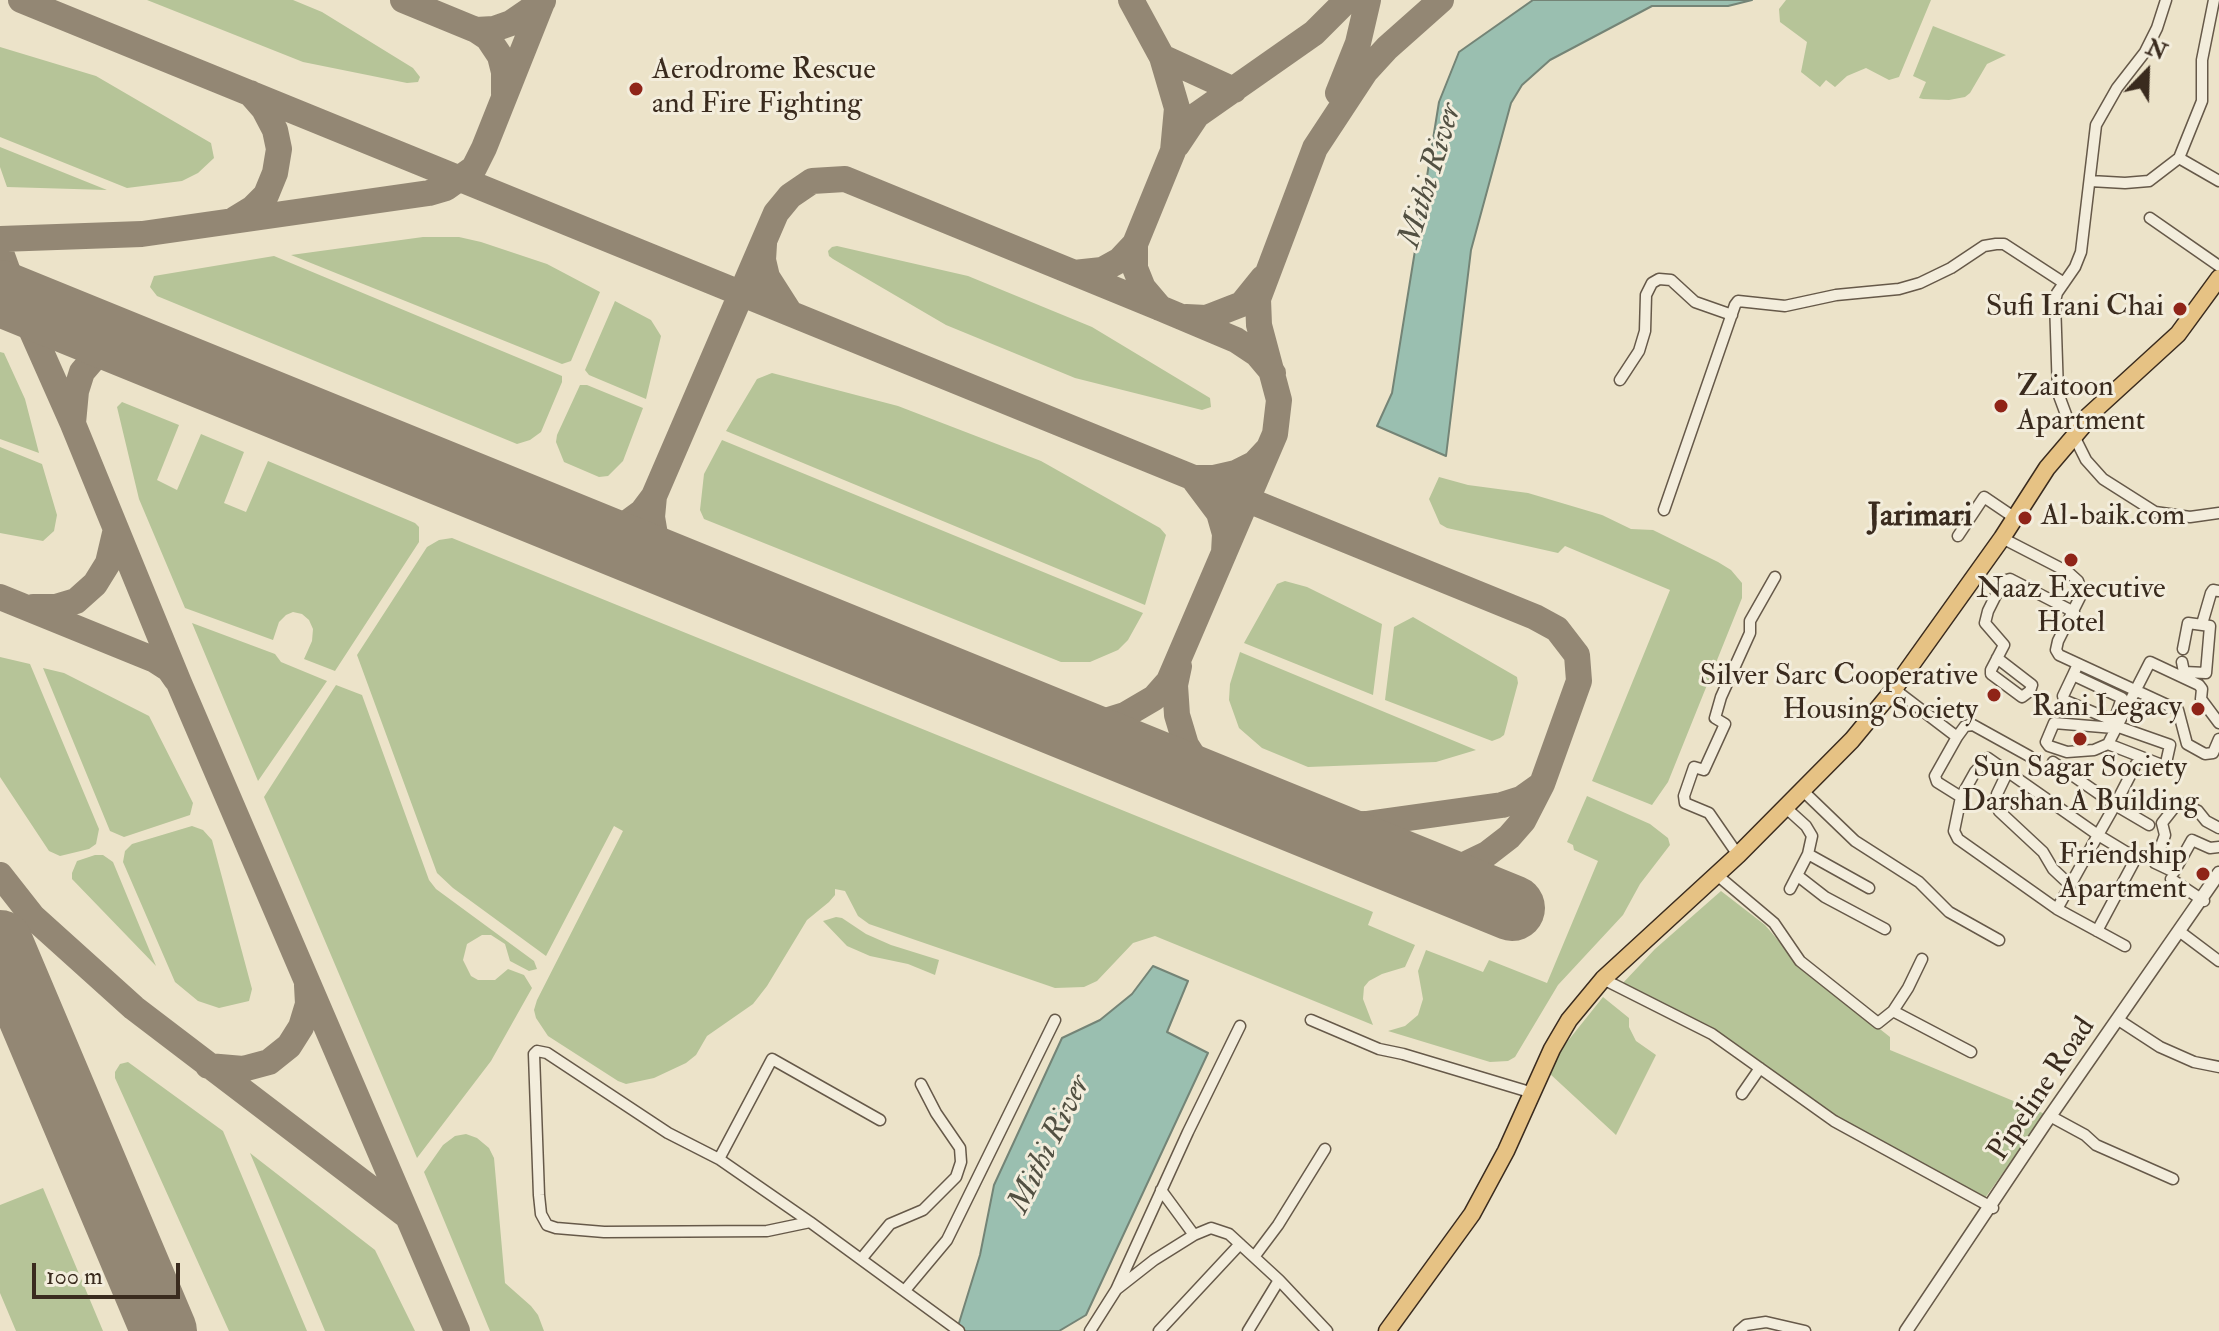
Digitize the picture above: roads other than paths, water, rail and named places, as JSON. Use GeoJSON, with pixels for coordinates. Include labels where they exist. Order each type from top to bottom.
{"type":"FeatureCollection","features":[{"type":"Feature","properties":{"kind":"main road"},"geometry":{"type":"LineString","coordinates":[[1387,1331],[1472,1214],[1569,1020],[1603,979],[1738,855],[1852,740],[1894,689],[2002,538],[2047,468],[2078,432],[2166,360],[2217,287]]}},
{"type":"Feature","properties":{"kind":"street"},"geometry":{"type":"LineString","coordinates":[[2166,0],[2145,52],[2117,88],[2096,125],[2081,252],[2057,293],[2054,312],[2058,393],[2094,470],[2155,512],[2190,517],[2219,513]]}},
{"type":"Feature","properties":{"kind":"street"},"geometry":{"type":"LineString","coordinates":[[2090,181],[2149,181],[2179,158],[2202,101],[2202,60],[2214,0]]}},
{"type":"Feature","properties":{"kind":"street"},"geometry":{"type":"LineString","coordinates":[[2179,158],[2219,181]]}},
{"type":"Feature","properties":{"kind":"street"},"geometry":{"type":"LineString","coordinates":[[2150,218],[2217,287]]}},
{"type":"Feature","properties":{"kind":"street"},"geometry":{"type":"LineString","coordinates":[[1664,510],[1735,305],[1741,300],[1785,306],[1836,295],[1899,289],[1920,283],[1951,268],[1984,246],[1996,244],[2004,244],[2064,283]]}},
{"type":"Feature","properties":{"kind":"street"},"geometry":{"type":"LineString","coordinates":[[1620,380],[1639,351],[1645,331],[1646,295],[1652,283],[1659,279],[1671,280],[1695,302],[1732,315]]}},
{"type":"Feature","properties":{"kind":"street"},"geometry":{"type":"LineString","coordinates":[[1958,536],[1984,497],[2015,518]]}},
{"type":"Feature","properties":{"kind":"street"},"geometry":{"type":"LineString","coordinates":[[2002,538],[2068,572],[2078,581],[2082,593],[2056,650],[2076,670],[2122,698],[2122,711],[2112,721],[2064,700],[2063,696],[2076,670]]}},
{"type":"Feature","properties":{"kind":"street"},"geometry":{"type":"LineString","coordinates":[[1738,855],[1709,813],[1685,803],[1684,796],[1694,767],[1704,770],[1725,724],[1715,718],[1721,697],[1750,633],[1750,621],[1775,577]]}},
{"type":"Feature","properties":{"kind":"street"},"geometry":{"type":"LineString","coordinates":[[1997,658],[2004,645],[1985,623],[2003,581],[2010,579],[2074,612]]}},
{"type":"Feature","properties":{"kind":"street"},"geometry":{"type":"LineString","coordinates":[[2202,624],[2211,593],[2218,589]]}},
{"type":"Feature","properties":{"kind":"street"},"geometry":{"type":"LineString","coordinates":[[2182,662],[2184,672],[2206,673],[2210,626],[2188,623],[2183,649]]}},
{"type":"Feature","properties":{"kind":"street"},"geometry":{"type":"LineString","coordinates":[[2108,744],[2162,765],[2166,763],[2169,745],[2115,727],[2054,723],[2046,742],[2067,752],[2094,750],[2108,744],[2115,727],[2122,711],[2150,662],[2199,685],[2202,689],[2201,699],[2219,723]]}},
{"type":"Feature","properties":{"kind":"street"},"geometry":{"type":"LineString","coordinates":[[2076,670],[2178,710],[2189,746],[2210,755],[2219,739]]}},
{"type":"Feature","properties":{"kind":"street"},"geometry":{"type":"LineString","coordinates":[[1894,689],[1957,737]]}},
{"type":"Feature","properties":{"kind":"street"},"geometry":{"type":"LineString","coordinates":[[1961,797],[1937,782],[1935,776],[1965,726],[1973,725],[2029,756]]}},
{"type":"Feature","properties":{"kind":"street"},"geometry":{"type":"LineString","coordinates":[[2097,931],[2136,858],[1988,758],[1961,797],[1954,831],[1958,839],[2057,909],[2097,931],[2125,946]]}},
{"type":"Feature","properties":{"kind":"street"},"geometry":{"type":"LineString","coordinates":[[2053,762],[2149,825]]}},
{"type":"Feature","properties":{"kind":"street"},"geometry":{"type":"LineString","coordinates":[[2057,909],[2136,764]]}},
{"type":"Feature","properties":{"kind":"street"},"geometry":{"type":"LineString","coordinates":[[2008,771],[1997,794],[1999,811],[2043,852],[2053,869],[2070,885]]}},
{"type":"Feature","properties":{"kind":"street"},"geometry":{"type":"LineString","coordinates":[[1802,790],[1855,841],[1919,882],[1949,912],[1999,940]]}},
{"type":"Feature","properties":{"kind":"street"},"geometry":{"type":"LineString","coordinates":[[2219,828],[2204,819],[2198,811],[2177,804],[2162,823],[2165,835],[2155,863],[2174,872],[2192,840],[2210,848],[2219,847]]}},
{"type":"Feature","properties":{"kind":"street"},"geometry":{"type":"LineString","coordinates":[[1785,807],[1811,832],[1808,854],[1790,889]]}},
{"type":"Feature","properties":{"kind":"street"},"geometry":{"type":"LineString","coordinates":[[1808,854],[1869,888]]}},
{"type":"Feature","properties":{"kind":"street"},"geometry":{"type":"LineString","coordinates":[[2171,879],[2202,900],[2219,873]]}},
{"type":"Feature","properties":{"kind":"street"},"geometry":{"type":"LineString","coordinates":[[1717,875],[1774,923],[1800,961],[1878,1023],[1893,1011],[1922,959]]}},
{"type":"Feature","properties":{"kind":"street"},"geometry":{"type":"LineString","coordinates":[[1798,876],[1825,897],[1885,929]]}},
{"type":"Feature","properties":{"kind":"street","name":"Pipeline Road"},"geometry":{"type":"LineString","coordinates":[[1912,1331],[2032,1147],[2219,879]]}},
{"type":"Feature","properties":{"kind":"street"},"geometry":{"type":"LineString","coordinates":[[2181,932],[2219,961]]}},
{"type":"Feature","properties":{"kind":"street"},"geometry":{"type":"LineString","coordinates":[[1603,979],[1712,1034],[1834,1121],[1991,1208]]}},
{"type":"Feature","properties":{"kind":"street"},"geometry":{"type":"LineString","coordinates":[[1893,1011],[1971,1052]]}},
{"type":"Feature","properties":{"kind":"street"},"geometry":{"type":"LineString","coordinates":[[908,1291],[947,1240],[1055,1020]]}},
{"type":"Feature","properties":{"kind":"street"},"geometry":{"type":"LineString","coordinates":[[1311,1020],[1379,1049],[1533,1093]]}},
{"type":"Feature","properties":{"kind":"street"},"geometry":{"type":"LineString","coordinates":[[2119,1020],[2160,1047],[2194,1062],[2219,1067]]}},
{"type":"Feature","properties":{"kind":"street"},"geometry":{"type":"LineString","coordinates":[[1090,1331],[1116,1290],[1240,1026]]}},
{"type":"Feature","properties":{"kind":"street"},"geometry":{"type":"LineString","coordinates":[[810,1222],[767,1231],[604,1232],[547,1225],[541,1214],[539,1195],[534,1054],[537,1051],[547,1053],[668,1133],[719,1159],[810,1222],[862,1258],[959,1331]]}},
{"type":"Feature","properties":{"kind":"street"},"geometry":{"type":"LineString","coordinates":[[719,1159],[772,1059],[880,1120]]}},
{"type":"Feature","properties":{"kind":"street"},"geometry":{"type":"LineString","coordinates":[[1742,1094],[1760,1068]]}},
{"type":"Feature","properties":{"kind":"street"},"geometry":{"type":"LineString","coordinates":[[862,1258],[890,1224],[923,1210],[956,1177],[961,1162],[960,1148],[921,1084]]}},
{"type":"Feature","properties":{"kind":"street"},"geometry":{"type":"LineString","coordinates":[[2053,1117],[2096,1145],[2173,1179]]}},
{"type":"Feature","properties":{"kind":"street"},"geometry":{"type":"LineString","coordinates":[[1254,1257],[1278,1225],[1325,1149]]}},
{"type":"Feature","properties":{"kind":"street"},"geometry":{"type":"LineString","coordinates":[[1161,1190],[1194,1235]]}},
{"type":"Feature","properties":{"kind":"street"},"geometry":{"type":"LineString","coordinates":[[1116,1290],[1154,1260],[1211,1228],[1229,1234],[1279,1280],[1327,1331]]}},
{"type":"Feature","properties":{"kind":"street"},"geometry":{"type":"LineString","coordinates":[[1159,1331],[1240,1244]]}},
{"type":"Feature","properties":{"kind":"street"},"geometry":{"type":"LineString","coordinates":[[1248,1331],[1279,1280]]}},
{"type":"Feature","properties":{"kind":"street"},"geometry":{"type":"LineString","coordinates":[[1906,1331],[1923,1310]]}},
{"type":"Feature","properties":{"kind":"street"},"geometry":{"type":"LineString","coordinates":[[1739,1331],[1746,1325],[1766,1322],[1805,1331]]}},
{"type":"Feature","properties":{"kind":"water","name":"Mithi River"},"geometry":{"type":"Polygon","coordinates":[[[1533,0],[1752,0],[1728,6],[1652,6],[1550,60],[1522,85],[1511,103],[1471,250],[1446,456],[1377,426],[1392,393],[1439,102],[1459,52],[1533,0]]]}},
{"type":"Feature","properties":{"kind":"water","name":"Mithi River"},"geometry":{"type":"Polygon","coordinates":[[[1153,966],[1188,981],[1167,1032],[1208,1053],[1086,1315],[1059,1331],[951,1331],[959,1323],[980,1255],[994,1185],[1062,1038],[1100,1020],[1132,994],[1153,966]]]}},
{"type":"Feature","properties":{"kind":"place","name":"Aerodrome Rescue and Fire Fighting"},"geometry":{"type":"Point","coordinates":[636,89]}},
{"type":"Feature","properties":{"kind":"place","name":"Sufi Irani Chai"},"geometry":{"type":"Point","coordinates":[2180,309]}},
{"type":"Feature","properties":{"kind":"place","name":"Zaitoon Apartment"},"geometry":{"type":"Point","coordinates":[2001,406]}},
{"type":"Feature","properties":{"kind":"place","name":"Al-baik.com"},"geometry":{"type":"Point","coordinates":[2025,518]}},
{"type":"Feature","properties":{"kind":"place","name":"Naaz Executive Hotel"},"geometry":{"type":"Point","coordinates":[2071,560]}},
{"type":"Feature","properties":{"kind":"place","name":"Silver Sarc Cooperative Housing Society"},"geometry":{"type":"Point","coordinates":[1994,695]}},
{"type":"Feature","properties":{"kind":"place","name":"Rani Legacy"},"geometry":{"type":"Point","coordinates":[2198,709]}},
{"type":"Feature","properties":{"kind":"place","name":"Sun Sagar Society Darshan A Building"},"geometry":{"type":"Point","coordinates":[2080,739]}},
{"type":"Feature","properties":{"kind":"place","name":"Friendship Apartment"},"geometry":{"type":"Point","coordinates":[2203,874]}},
{"type":"Feature","properties":{"kind":"district","name":"Jarimari"},"geometry":{"type":"Point","coordinates":[1920,518]}}]}
